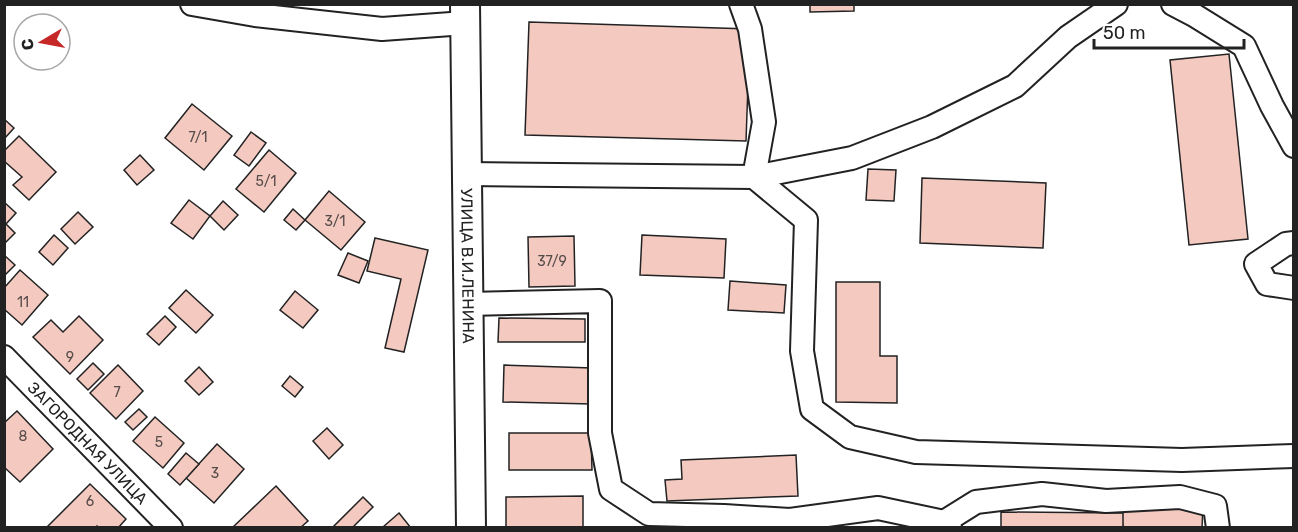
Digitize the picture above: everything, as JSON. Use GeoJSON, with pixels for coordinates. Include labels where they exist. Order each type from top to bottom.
{"type":"FeatureCollection","features":[{"type":"Feature","properties":{"kind":"main road","name":"УЛИЦА В.И.ЛЕНИНА"},"geometry":{"type":"LineString","coordinates":[[465,14],[471,528]]}},
{"type":"Feature","properties":{"kind":"street"},"geometry":{"type":"LineString","coordinates":[[192,4],[255,15],[382,29],[465,14]]}},
{"type":"Feature","properties":{"kind":"street"},"geometry":{"type":"LineString","coordinates":[[741,4],[750,29],[764,122],[754,177]]}},
{"type":"Feature","properties":{"kind":"street"},"geometry":{"type":"LineString","coordinates":[[467,174],[754,177],[852,158],[933,127],[1015,86],[1068,37],[1116,4]]}},
{"type":"Feature","properties":{"kind":"street"},"geometry":{"type":"LineString","coordinates":[[1173,4],[1244,46],[1293,146]]}},
{"type":"Feature","properties":{"kind":"street"},"geometry":{"type":"LineString","coordinates":[[754,177],[807,220],[802,351],[812,409],[849,437],[916,452],[1182,460],[1293,456]]}},
{"type":"Feature","properties":{"kind":"street"},"geometry":{"type":"LineString","coordinates":[[1293,243],[1286,244],[1256,264],[1267,284],[1293,288]]}},
{"type":"Feature","properties":{"kind":"street"},"geometry":{"type":"LineString","coordinates":[[468,304],[600,302],[600,433],[611,489],[649,514],[790,520],[878,508],[947,525],[976,502],[1042,494],[1106,501],[1180,498],[1215,506],[1218,528]]}},
{"type":"Feature","properties":{"kind":"street","name":"ЗАГОРОДНАЯ УЛИЦА"},"geometry":{"type":"LineString","coordinates":[[4,357],[171,528]]}},
{"type":"Feature","properties":{"kind":"building"},"geometry":{"type":"Polygon","coordinates":[[[810,4],[854,4],[854,11],[810,12],[810,4]]]}},
{"type":"Feature","properties":{"kind":"building"},"geometry":{"type":"Polygon","coordinates":[[[529,22],[750,29],[746,141],[525,135],[529,22]]]}},
{"type":"Feature","properties":{"kind":"building"},"geometry":{"type":"Polygon","coordinates":[[[1229,54],[1248,239],[1189,245],[1170,60],[1229,54]]]}},
{"type":"Feature","properties":{"kind":"building"},"geometry":{"type":"Polygon","coordinates":[[[192,104],[232,136],[204,170],[165,138],[192,104]]]}},
{"type":"Feature","properties":{"kind":"building"},"geometry":{"type":"Polygon","coordinates":[[[4,119],[14,128],[4,139],[4,119]]]}},
{"type":"Feature","properties":{"kind":"building"},"geometry":{"type":"Polygon","coordinates":[[[251,132],[266,143],[249,166],[234,155],[251,132]]]}},
{"type":"Feature","properties":{"kind":"building"},"geometry":{"type":"Polygon","coordinates":[[[19,136],[56,172],[29,200],[13,185],[22,177],[4,161],[4,151],[19,136]]]}},
{"type":"Feature","properties":{"kind":"building"},"geometry":{"type":"Polygon","coordinates":[[[269,150],[296,173],[264,212],[236,189],[269,150]]]}},
{"type":"Feature","properties":{"kind":"building"},"geometry":{"type":"Polygon","coordinates":[[[140,155],[154,170],[137,185],[124,170],[140,155]]]}},
{"type":"Feature","properties":{"kind":"building"},"geometry":{"type":"Polygon","coordinates":[[[868,169],[896,170],[894,201],[866,200],[868,169]]]}},
{"type":"Feature","properties":{"kind":"building"},"geometry":{"type":"Polygon","coordinates":[[[922,178],[1046,183],[1043,248],[920,243],[922,178]]]}},
{"type":"Feature","properties":{"kind":"building"},"geometry":{"type":"Polygon","coordinates":[[[329,191],[365,222],[341,250],[305,220],[329,191]]]}},
{"type":"Feature","properties":{"kind":"building"},"geometry":{"type":"Polygon","coordinates":[[[189,200],[210,216],[193,239],[171,223],[189,200]]]}},
{"type":"Feature","properties":{"kind":"building"},"geometry":{"type":"Polygon","coordinates":[[[223,201],[238,215],[224,230],[210,216],[223,201]]]}},
{"type":"Feature","properties":{"kind":"building"},"geometry":{"type":"Polygon","coordinates":[[[4,202],[16,213],[6,224],[15,233],[4,244],[4,202]]]}},
{"type":"Feature","properties":{"kind":"building"},"geometry":{"type":"Polygon","coordinates":[[[293,209],[305,220],[296,230],[284,220],[293,209]]]}},
{"type":"Feature","properties":{"kind":"building"},"geometry":{"type":"Polygon","coordinates":[[[78,212],[93,227],[75,244],[61,229],[78,212]]]}},
{"type":"Feature","properties":{"kind":"building"},"geometry":{"type":"Polygon","coordinates":[[[54,235],[68,248],[53,265],[39,252],[54,235]]]}},
{"type":"Feature","properties":{"kind":"building"},"geometry":{"type":"Polygon","coordinates":[[[642,235],[726,239],[724,278],[640,275],[642,235]]]}},
{"type":"Feature","properties":{"kind":"building"},"geometry":{"type":"Polygon","coordinates":[[[574,236],[575,286],[529,287],[528,237],[574,236]]]}},
{"type":"Feature","properties":{"kind":"building"},"geometry":{"type":"Polygon","coordinates":[[[375,238],[428,250],[404,352],[385,348],[401,279],[367,271],[375,238]]]}},
{"type":"Feature","properties":{"kind":"building"},"geometry":{"type":"Polygon","coordinates":[[[348,253],[368,261],[359,283],[338,275],[348,253]]]}},
{"type":"Feature","properties":{"kind":"building"},"geometry":{"type":"Polygon","coordinates":[[[4,255],[15,265],[4,276],[4,255]]]}},
{"type":"Feature","properties":{"kind":"building"},"geometry":{"type":"Polygon","coordinates":[[[20,270],[48,295],[22,325],[4,309],[4,288],[20,270]]]}},
{"type":"Feature","properties":{"kind":"building"},"geometry":{"type":"Polygon","coordinates":[[[730,281],[786,285],[784,313],[728,310],[730,281]]]}},
{"type":"Feature","properties":{"kind":"building"},"geometry":{"type":"Polygon","coordinates":[[[836,282],[880,282],[880,356],[897,356],[897,403],[836,402],[836,282]]]}},
{"type":"Feature","properties":{"kind":"building"},"geometry":{"type":"Polygon","coordinates":[[[186,290],[213,315],[196,333],[169,308],[186,290]]]}},
{"type":"Feature","properties":{"kind":"building"},"geometry":{"type":"Polygon","coordinates":[[[295,291],[318,310],[303,328],[280,310],[295,291]]]}},
{"type":"Feature","properties":{"kind":"building"},"geometry":{"type":"Polygon","coordinates":[[[79,316],[103,340],[70,374],[33,337],[51,320],[63,332],[79,316]]]}},
{"type":"Feature","properties":{"kind":"building"},"geometry":{"type":"Polygon","coordinates":[[[165,316],[176,327],[159,345],[147,334],[165,316]]]}},
{"type":"Feature","properties":{"kind":"building"},"geometry":{"type":"Polygon","coordinates":[[[499,318],[585,319],[585,342],[498,342],[499,318]]]}},
{"type":"Feature","properties":{"kind":"building"},"geometry":{"type":"Polygon","coordinates":[[[93,363],[104,374],[88,390],[77,379],[93,363]]]}},
{"type":"Feature","properties":{"kind":"building"},"geometry":{"type":"Polygon","coordinates":[[[118,365],[143,391],[116,419],[90,393],[118,365]]]}},
{"type":"Feature","properties":{"kind":"building"},"geometry":{"type":"Polygon","coordinates":[[[504,365],[592,368],[591,404],[503,402],[504,365]]]}},
{"type":"Feature","properties":{"kind":"building"},"geometry":{"type":"Polygon","coordinates":[[[199,367],[213,382],[199,395],[185,381],[199,367]]]}},
{"type":"Feature","properties":{"kind":"building"},"geometry":{"type":"Polygon","coordinates":[[[290,376],[303,387],[295,397],[282,386],[290,376]]]}},
{"type":"Feature","properties":{"kind":"building"},"geometry":{"type":"Polygon","coordinates":[[[139,409],[147,417],[133,430],[125,422],[139,409]]]}},
{"type":"Feature","properties":{"kind":"building"},"geometry":{"type":"Polygon","coordinates":[[[17,411],[53,449],[20,482],[4,467],[4,423],[17,411]]]}},
{"type":"Feature","properties":{"kind":"building"},"geometry":{"type":"Polygon","coordinates":[[[155,417],[184,443],[163,468],[133,441],[155,417]]]}},
{"type":"Feature","properties":{"kind":"building"},"geometry":{"type":"Polygon","coordinates":[[[327,428],[343,445],[329,459],[313,441],[327,428]]]}},
{"type":"Feature","properties":{"kind":"building"},"geometry":{"type":"Polygon","coordinates":[[[509,433],[591,433],[592,470],[509,470],[509,433]]]}},
{"type":"Feature","properties":{"kind":"building"},"geometry":{"type":"Polygon","coordinates":[[[217,444],[244,469],[214,503],[186,478],[217,444]]]}},
{"type":"Feature","properties":{"kind":"building"},"geometry":{"type":"Polygon","coordinates":[[[186,453],[199,464],[180,485],[168,474],[186,453]]]}},
{"type":"Feature","properties":{"kind":"building"},"geometry":{"type":"Polygon","coordinates":[[[796,455],[798,496],[667,501],[665,480],[682,479],[681,460],[796,455]]]}},
{"type":"Feature","properties":{"kind":"building"},"geometry":{"type":"Polygon","coordinates":[[[90,484],[126,519],[118,528],[98,528],[97,526],[95,528],[46,528],[90,484]]]}},
{"type":"Feature","properties":{"kind":"building"},"geometry":{"type":"Polygon","coordinates":[[[276,486],[308,521],[300,528],[232,528],[276,486]]]}},
{"type":"Feature","properties":{"kind":"building"},"geometry":{"type":"Polygon","coordinates":[[[583,496],[583,528],[506,528],[506,497],[583,496]]]}},
{"type":"Feature","properties":{"kind":"building"},"geometry":{"type":"Polygon","coordinates":[[[363,497],[373,507],[352,528],[335,528],[334,526],[363,497]]]}},
{"type":"Feature","properties":{"kind":"building"},"geometry":{"type":"Polygon","coordinates":[[[1121,507],[1203,507],[1202,528],[1123,528],[1121,507]]]}},
{"type":"Feature","properties":{"kind":"building"},"geometry":{"type":"Polygon","coordinates":[[[1001,512],[1123,513],[1123,528],[1001,528],[1001,512]]]}},
{"type":"Feature","properties":{"kind":"building"},"geometry":{"type":"Polygon","coordinates":[[[399,513],[411,528],[383,527],[399,513]]]}}]}
